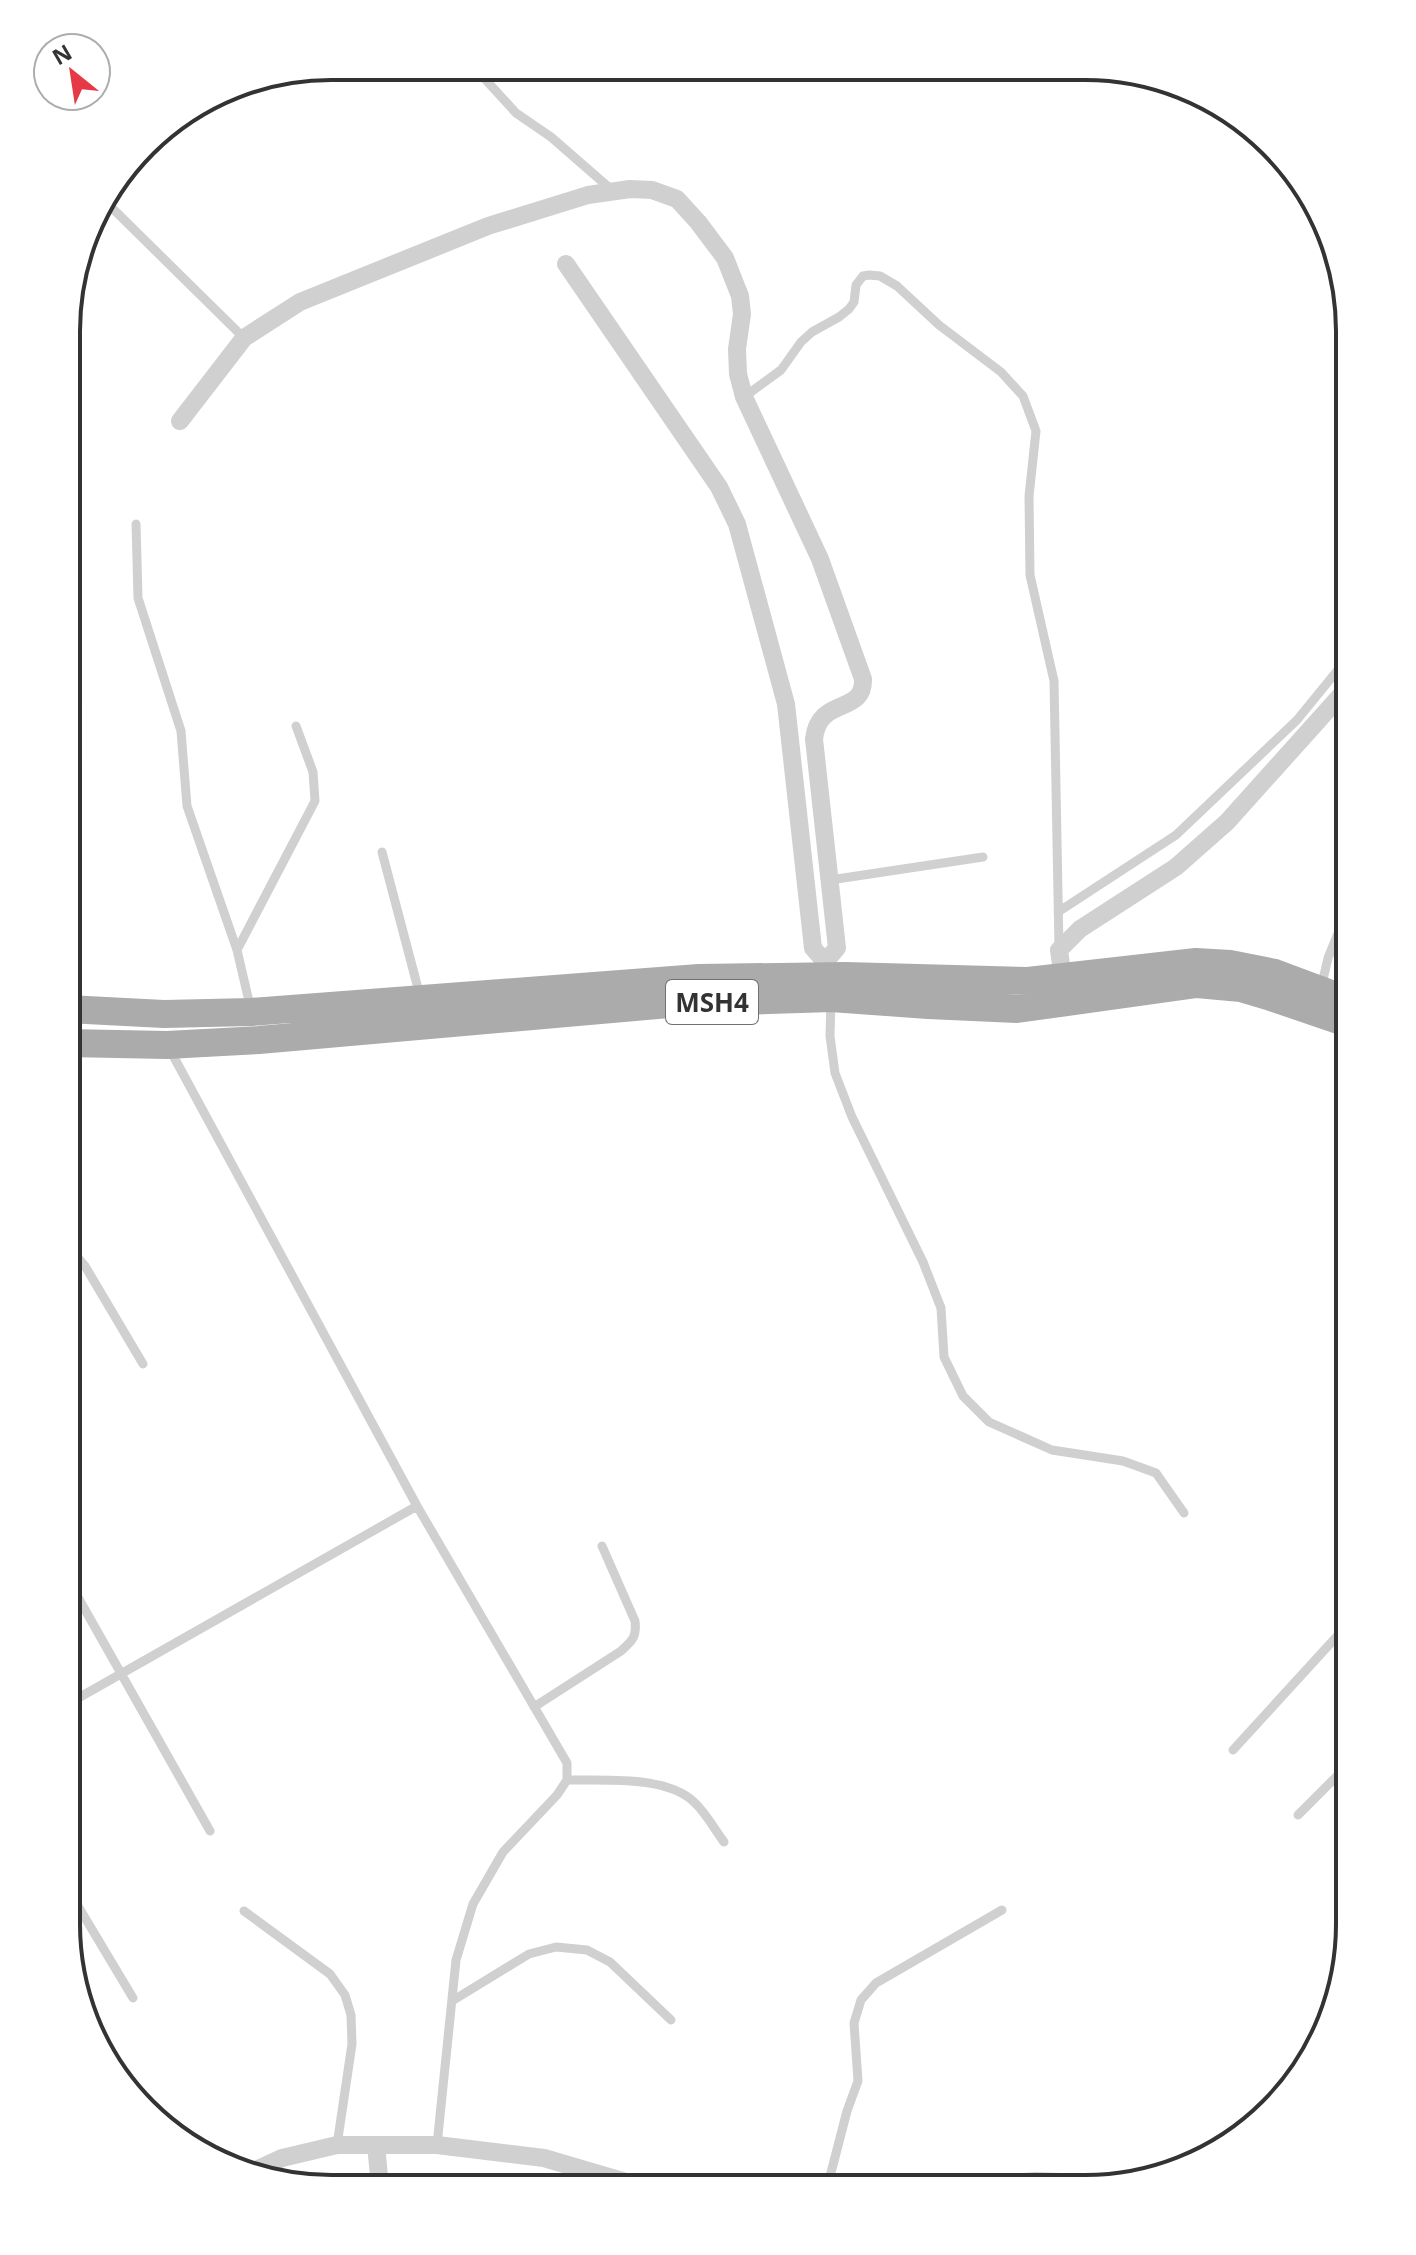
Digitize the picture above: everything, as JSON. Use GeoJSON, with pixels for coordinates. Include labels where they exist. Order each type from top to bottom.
{"type":"FeatureCollection","features":[{"type":"Feature","properties":{"kind":"main road","name":"MSH4"},"geometry":{"type":"LineString","coordinates":[[80,1010],[164,1014],[425,1012],[680,1003],[828,979],[928,1005],[1017,1009],[1064,990],[1197,984],[1336,1001]]}},
{"type":"Feature","properties":{"kind":"main road","name":"MSH4"},"geometry":{"type":"LineString","coordinates":[[1318,1000],[1336,1013]]}},
{"type":"Feature","properties":{"kind":"main road","name":"MSH4"},"geometry":{"type":"LineString","coordinates":[[80,1043],[167,1045],[259,1040],[425,1012]]}},
{"type":"Feature","properties":{"kind":"street"},"geometry":{"type":"LineString","coordinates":[[180,421],[244,338],[300,302],[488,226],[588,195],[630,189],[652,190],[677,199],[725,258],[740,296],[742,314],[737,349],[738,374],[744,397],[820,559],[863,679],[863,689],[858,696],[844,706],[826,712],[815,727],[837,948],[828,979]]}},
{"type":"Feature","properties":{"kind":"street"},"geometry":{"type":"LineString","coordinates":[[566,264],[719,487],[737,524],[786,704],[813,948],[828,979]]}},
{"type":"Feature","properties":{"kind":"street"},"geometry":{"type":"LineString","coordinates":[[1064,990],[1059,950],[1080,929],[1176,867],[1227,822],[1336,701]]}},
{"type":"Feature","properties":{"kind":"street"},"geometry":{"type":"LineString","coordinates":[[265,2166],[282,2158],[337,2145],[437,2145],[544,2158],[602,2175]]}},
{"type":"Feature","properties":{"kind":"street"},"geometry":{"type":"LineString","coordinates":[[376,2145],[379,2175]]}},
{"type":"Feature","properties":{"kind":"lane"},"geometry":{"type":"LineString","coordinates":[[486,80],[516,113],[551,137],[613,191]]}},
{"type":"Feature","properties":{"kind":"lane"},"geometry":{"type":"LineString","coordinates":[[113,209],[244,338]]}},
{"type":"Feature","properties":{"kind":"lane"},"geometry":{"type":"LineString","coordinates":[[744,397],[781,370],[812,332],[849,309],[854,302],[856,285],[863,276],[869,275],[880,276],[897,286],[939,325],[1001,372],[1023,396],[1036,431],[1029,496],[1030,575],[1054,681],[1059,950]]}},
{"type":"Feature","properties":{"kind":"lane"},"geometry":{"type":"LineString","coordinates":[[136,524],[138,598],[181,731],[187,806],[237,950],[259,1040]]}},
{"type":"Feature","properties":{"kind":"lane"},"geometry":{"type":"LineString","coordinates":[[1058,912],[1176,835],[1297,720],[1336,672]]}},
{"type":"Feature","properties":{"kind":"lane"},"geometry":{"type":"LineString","coordinates":[[237,950],[315,801],[313,772],[296,726]]}},
{"type":"Feature","properties":{"kind":"lane"},"geometry":{"type":"LineString","coordinates":[[382,852],[425,1012]]}},
{"type":"Feature","properties":{"kind":"lane"},"geometry":{"type":"LineString","coordinates":[[830,880],[983,857]]}},
{"type":"Feature","properties":{"kind":"lane"},"geometry":{"type":"LineString","coordinates":[[1318,1000],[1336,939]]}},
{"type":"Feature","properties":{"kind":"lane"},"geometry":{"type":"LineString","coordinates":[[828,979],[835,1073],[852,1117],[941,1308],[944,1357],[963,1396],[989,1422],[1052,1450],[1123,1461],[1156,1473],[1184,1513]]}},
{"type":"Feature","properties":{"kind":"lane"},"geometry":{"type":"LineString","coordinates":[[167,1045],[417,1506],[567,1763],[567,1780],[557,1795],[503,1852],[473,1904],[456,1960],[437,2145]]}},
{"type":"Feature","properties":{"kind":"lane"},"geometry":{"type":"LineString","coordinates":[[80,1260],[143,1364]]}},
{"type":"Feature","properties":{"kind":"lane"},"geometry":{"type":"LineString","coordinates":[[80,1697],[417,1506]]}},
{"type":"Feature","properties":{"kind":"lane"},"geometry":{"type":"LineString","coordinates":[[534,1707],[633,1640],[635,1621],[602,1546]]}},
{"type":"Feature","properties":{"kind":"lane"},"geometry":{"type":"LineString","coordinates":[[80,1600],[210,1831]]}},
{"type":"Feature","properties":{"kind":"lane"},"geometry":{"type":"LineString","coordinates":[[1233,1750],[1335,1638]]}},
{"type":"Feature","properties":{"kind":"lane"},"geometry":{"type":"LineString","coordinates":[[1298,1815],[1335,1778]]}},
{"type":"Feature","properties":{"kind":"lane"},"geometry":{"type":"LineString","coordinates":[[567,1780],[658,1785],[680,1793],[694,1802],[724,1842]]}},
{"type":"Feature","properties":{"kind":"lane"},"geometry":{"type":"LineString","coordinates":[[80,1909],[133,1998]]}},
{"type":"Feature","properties":{"kind":"lane"},"geometry":{"type":"LineString","coordinates":[[830,2175],[858,2081],[854,2023],[861,2000],[876,1983],[1002,1910]]}},
{"type":"Feature","properties":{"kind":"lane"},"geometry":{"type":"LineString","coordinates":[[244,1911],[330,1974],[345,1995],[351,2015],[352,2044],[337,2145]]}},
{"type":"Feature","properties":{"kind":"lane"},"geometry":{"type":"LineString","coordinates":[[452,2001],[529,1954],[556,1947],[587,1950],[610,1962],[671,2020]]}}]}
